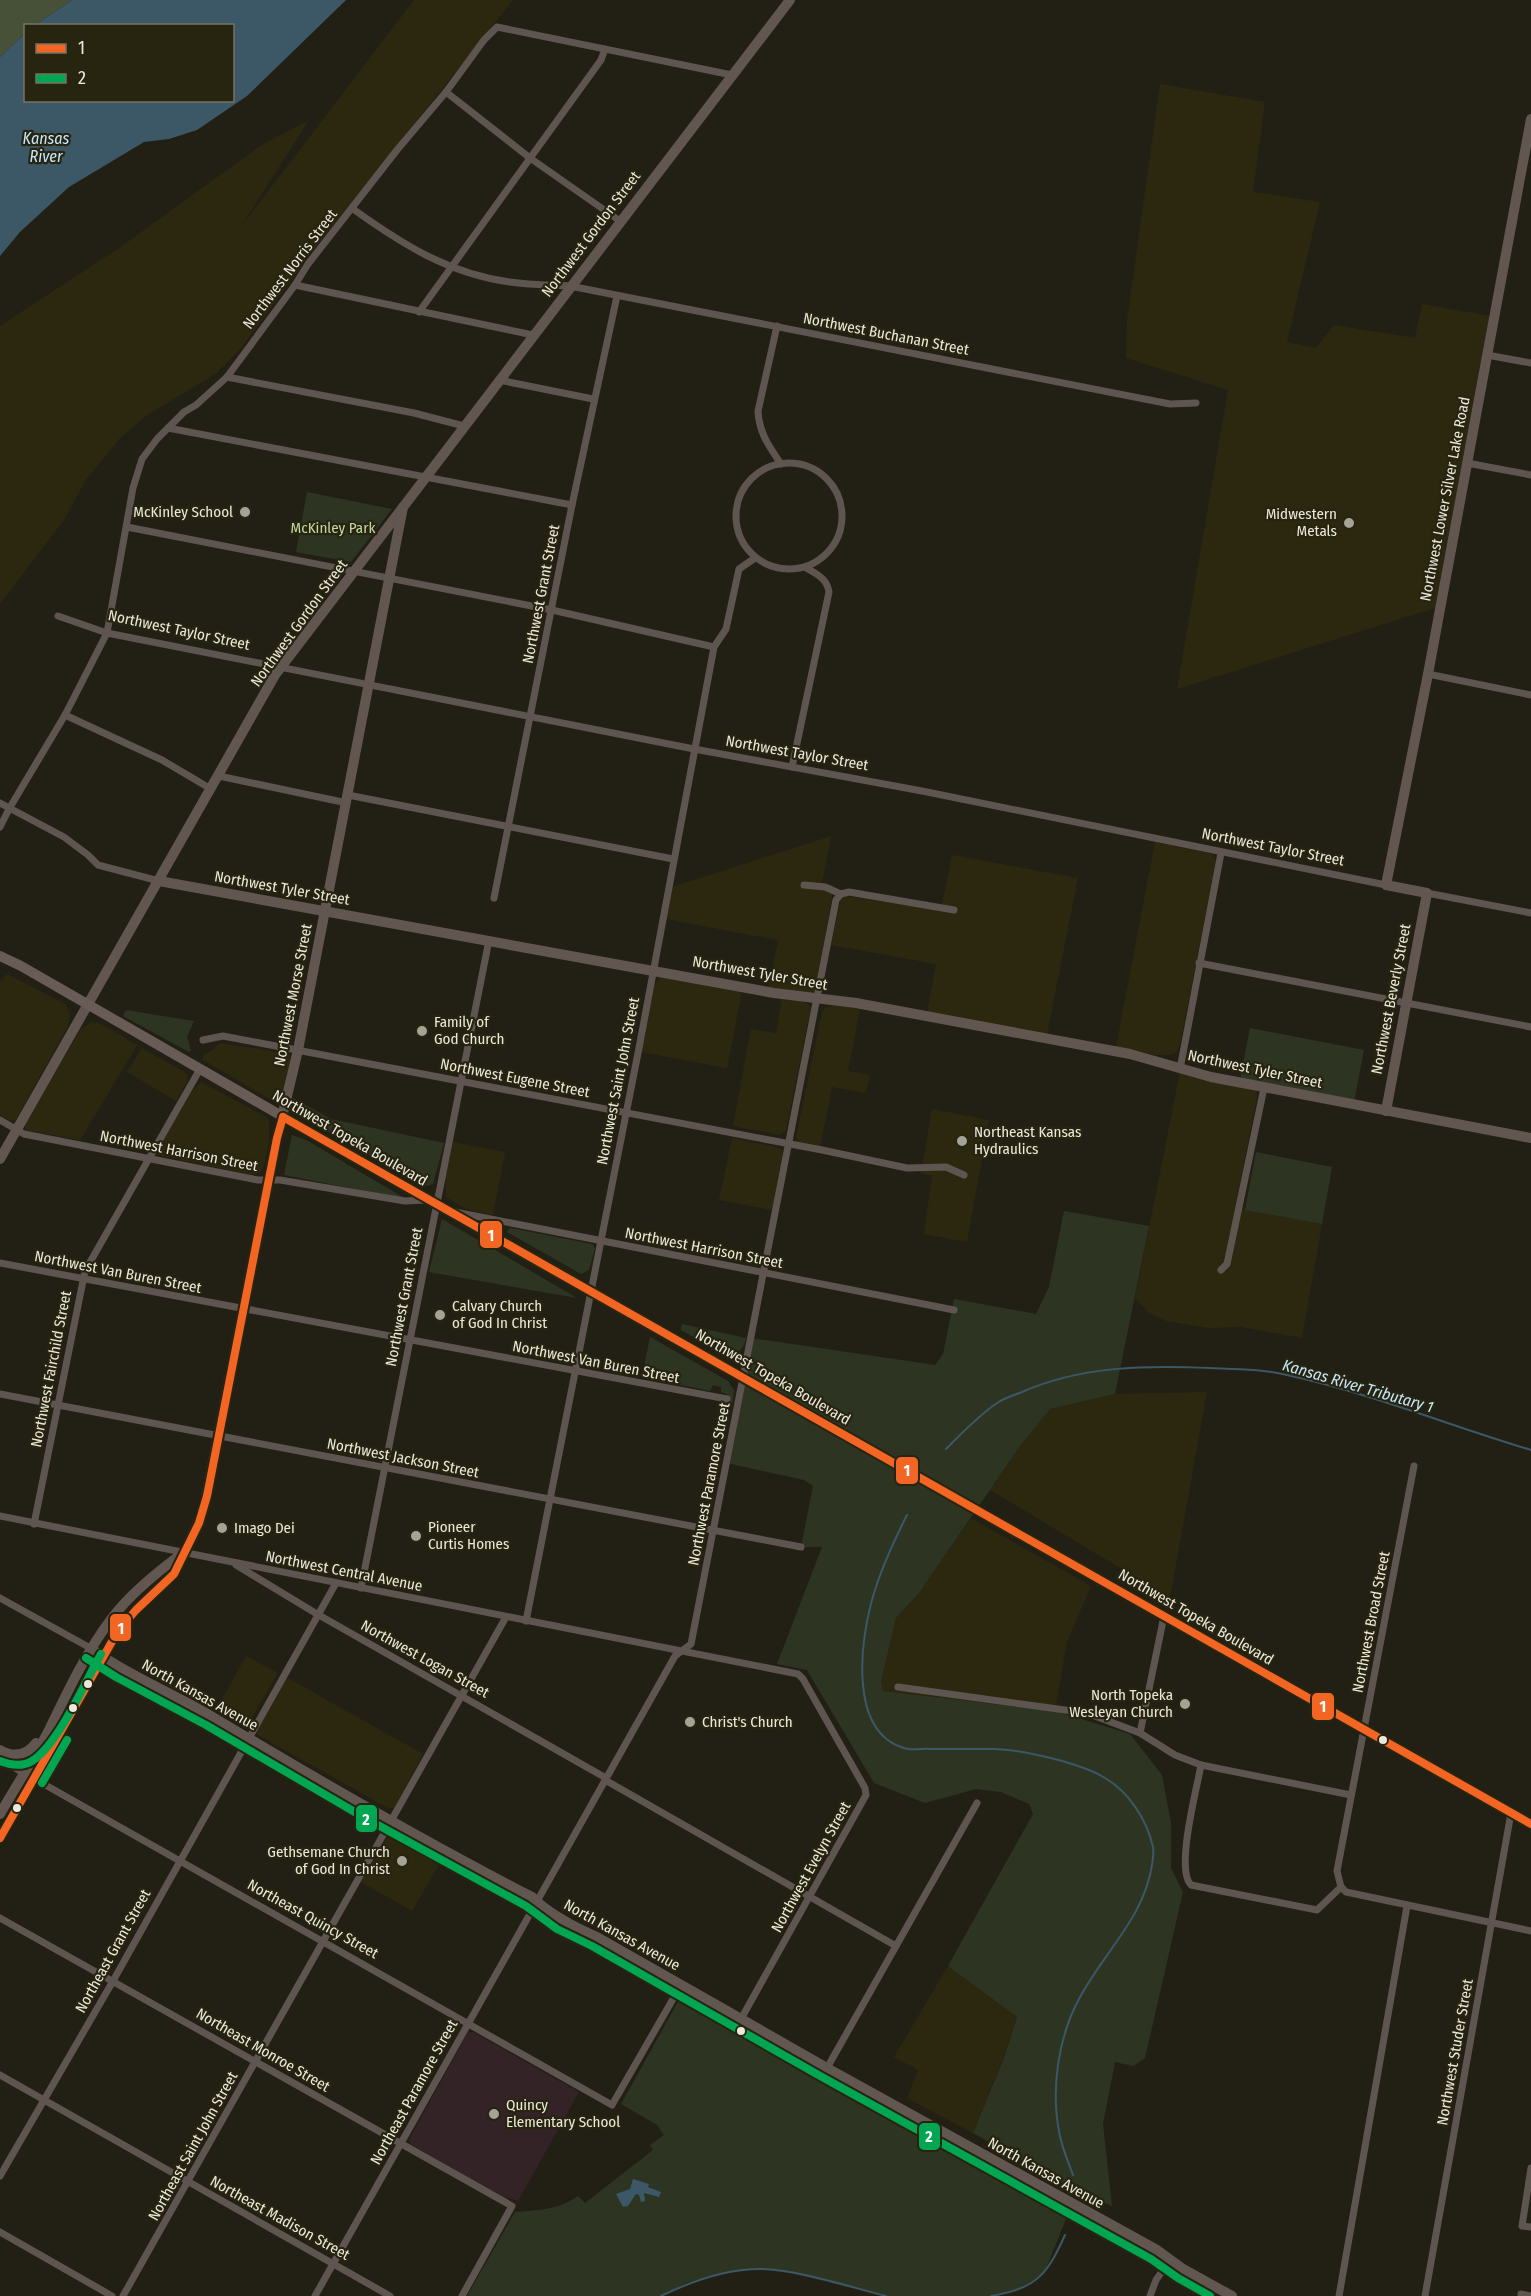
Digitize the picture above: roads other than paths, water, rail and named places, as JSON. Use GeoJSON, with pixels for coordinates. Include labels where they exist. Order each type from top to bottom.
{"type":"FeatureCollection","features":[{"type":"Feature","properties":{"kind":"main road","name":"Northwest Gordon Street"},"geometry":{"type":"LineString","coordinates":[[0,1159],[281,667],[790,0]]}},
{"type":"Feature","properties":{"kind":"main road","name":"Northwest Lower Silver Lake Road"},"geometry":{"type":"LineString","coordinates":[[1386,885],[1529,143],[1531,118]]}},
{"type":"Feature","properties":{"kind":"main road","name":"Northwest Morse Street"},"geometry":{"type":"LineString","coordinates":[[29,1775],[126,1620],[174,1574],[203,1512],[269,1180],[298,1050],[403,507]]}},
{"type":"Feature","properties":{"kind":"main road","name":"Northwest Tyler Street"},"geometry":{"type":"LineString","coordinates":[[159,881],[653,970],[819,999],[856,1003],[1130,1054],[1180,1069],[1264,1088],[1531,1138]]}},
{"type":"Feature","properties":{"kind":"main road","name":"Northwest Taylor Street"},"geometry":{"type":"LineString","coordinates":[[1386,885],[1426,893]]}},
{"type":"Feature","properties":{"kind":"main road","name":"Northwest Beverly Street"},"geometry":{"type":"LineString","coordinates":[[1386,1111],[1426,893]]}},
{"type":"Feature","properties":{"kind":"main road","name":"Northwest Topeka Boulevard"},"geometry":{"type":"LineString","coordinates":[[0,956],[1531,1824]]}},
{"type":"Feature","properties":{"kind":"main road","name":"Northwest Morse Street"},"geometry":{"type":"LineString","coordinates":[[56,1712],[92,1649],[120,1609],[163,1568],[183,1553]]}},
{"type":"Feature","properties":{"kind":"main road","name":"North Kansas Avenue"},"geometry":{"type":"LineString","coordinates":[[92,1649],[102,1657],[532,1897],[581,1930],[1157,2250],[1232,2296]]}},
{"type":"Feature","properties":{"kind":"main road"},"geometry":{"type":"LineString","coordinates":[[0,1750],[22,1755],[28,1752],[56,1712]]}},
{"type":"Feature","properties":{"kind":"main road"},"geometry":{"type":"LineString","coordinates":[[0,1838],[56,1712]]}},
{"type":"Feature","properties":{"kind":"main road","name":"Northeast Quincy Street"},"geometry":{"type":"LineString","coordinates":[[0,1757],[29,1775]]}},
{"type":"Feature","properties":{"kind":"main road"},"geometry":{"type":"LineString","coordinates":[[0,1814],[29,1775]]}},
{"type":"Feature","properties":{"kind":"street","name":"Northwest Norris Street"},"geometry":{"type":"LineString","coordinates":[[0,827],[65,716],[107,633],[134,488],[142,459],[157,439],[227,377],[308,264],[497,27],[605,49]]}},
{"type":"Feature","properties":{"kind":"street"},"geometry":{"type":"LineString","coordinates":[[418,312],[601,60],[605,49],[732,75]]}},
{"type":"Feature","properties":{"kind":"street"},"geometry":{"type":"LineString","coordinates":[[446,92],[530,158],[620,221]]}},
{"type":"Feature","properties":{"kind":"street","name":"Northwest Buchanan Street"},"geometry":{"type":"LineString","coordinates":[[353,209],[396,240],[450,268],[510,282],[570,286],[1170,404],[1196,403]]}},
{"type":"Feature","properties":{"kind":"street"},"geometry":{"type":"LineString","coordinates":[[295,285],[533,335]]}},
{"type":"Feature","properties":{"kind":"street","name":"Northwest Grant Street"},"geometry":{"type":"LineString","coordinates":[[494,898],[510,827],[593,399],[617,296]]}},
{"type":"Feature","properties":{"kind":"street"},"geometry":{"type":"LineString","coordinates":[[777,326],[759,411],[759,423],[764,439],[781,464]]}},
{"type":"Feature","properties":{"kind":"street"},"geometry":{"type":"LineString","coordinates":[[1487,355],[1531,363]]}},
{"type":"Feature","properties":{"kind":"street"},"geometry":{"type":"LineString","coordinates":[[227,377],[414,413],[464,426]]}},
{"type":"Feature","properties":{"kind":"street"},"geometry":{"type":"LineString","coordinates":[[499,380],[593,399]]}},
{"type":"Feature","properties":{"kind":"street"},"geometry":{"type":"LineString","coordinates":[[168,428],[572,505]]}},
{"type":"Feature","properties":{"kind":"street"},"geometry":{"type":"LineString","coordinates":[[1467,463],[1531,475]]}},
{"type":"Feature","properties":{"kind":"street"},"geometry":{"type":"LineString","coordinates":[[781,464],[800,464],[818,471],[831,484],[842,509],[841,526],[835,544],[823,558],[805,567],[783,569],[755,558],[745,547],[738,532],[735,518],[737,502],[747,484],[762,470],[781,464]]}},
{"type":"Feature","properties":{"kind":"street"},"geometry":{"type":"LineString","coordinates":[[127,527],[552,610],[714,647]]}},
{"type":"Feature","properties":{"kind":"street","name":"Northwest Saint John Street"},"geometry":{"type":"LineString","coordinates":[[526,1621],[714,647],[726,629],[739,568],[755,558]]}},
{"type":"Feature","properties":{"kind":"street"},"geometry":{"type":"LineString","coordinates":[[792,767],[829,592],[828,583],[805,567]]}},
{"type":"Feature","properties":{"kind":"street","name":"Northwest Taylor Street"},"geometry":{"type":"LineString","coordinates":[[58,616],[107,633],[694,749],[922,791],[1386,885]]}},
{"type":"Feature","properties":{"kind":"street"},"geometry":{"type":"LineString","coordinates":[[1428,674],[1531,694]]}},
{"type":"Feature","properties":{"kind":"street"},"geometry":{"type":"LineString","coordinates":[[65,716],[162,760],[211,789]]}},
{"type":"Feature","properties":{"kind":"street"},"geometry":{"type":"LineString","coordinates":[[219,776],[510,827],[674,859]]}},
{"type":"Feature","properties":{"kind":"street","name":"Northwest Tyler Street"},"geometry":{"type":"LineString","coordinates":[[0,803],[64,837],[98,865],[159,881]]}},
{"type":"Feature","properties":{"kind":"street"},"geometry":{"type":"LineString","coordinates":[[1180,1069],[1221,853]]}},
{"type":"Feature","properties":{"kind":"street"},"geometry":{"type":"LineString","coordinates":[[804,885],[825,887],[841,894],[849,892],[954,910]]}},
{"type":"Feature","properties":{"kind":"street","name":"Northwest Taylor Street"},"geometry":{"type":"LineString","coordinates":[[1426,893],[1531,913]]}},
{"type":"Feature","properties":{"kind":"street","name":"Northwest Paramore Street"},"geometry":{"type":"LineString","coordinates":[[537,1902],[675,1656],[691,1644],[819,999],[836,900],[841,894]]}},
{"type":"Feature","properties":{"kind":"street","name":"Northwest Grant Street"},"geometry":{"type":"LineString","coordinates":[[361,1588],[410,1340],[432,1202],[460,1082],[489,940]]}},
{"type":"Feature","properties":{"kind":"street"},"geometry":{"type":"LineString","coordinates":[[1199,963],[1531,1027]]}},
{"type":"Feature","properties":{"kind":"street","name":"Northwest Eugene Street"},"geometry":{"type":"LineString","coordinates":[[203,1040],[223,1036],[907,1168],[946,1167],[964,1175]]}},
{"type":"Feature","properties":{"kind":"street","name":"Northwest Fairchild Street"},"geometry":{"type":"LineString","coordinates":[[34,1524],[83,1279],[88,1264],[200,1070]]}},
{"type":"Feature","properties":{"kind":"street"},"geometry":{"type":"LineString","coordinates":[[1221,1270],[1227,1264],[1264,1088]]}},
{"type":"Feature","properties":{"kind":"street","name":"Northwest Harrison Street"},"geometry":{"type":"LineString","coordinates":[[0,1120],[24,1134],[258,1180],[405,1201],[432,1202]]}},
{"type":"Feature","properties":{"kind":"street","name":"Northwest Harrison Street"},"geometry":{"type":"LineString","coordinates":[[449,1211],[954,1310]]}},
{"type":"Feature","properties":{"kind":"street","name":"Northwest Van Buren Street"},"geometry":{"type":"LineString","coordinates":[[0,1263],[727,1400]]}},
{"type":"Feature","properties":{"kind":"street","name":"Northwest Jackson Street"},"geometry":{"type":"LineString","coordinates":[[0,1394],[801,1547]]}},
{"type":"Feature","properties":{"kind":"street","name":"Northwest Broad Street"},"geometry":{"type":"LineString","coordinates":[[1341,1887],[1337,1871],[1414,1466]]}},
{"type":"Feature","properties":{"kind":"street","name":"Northwest Central Avenue"},"geometry":{"type":"LineString","coordinates":[[0,1516],[683,1651]]}},
{"type":"Feature","properties":{"kind":"street","name":"Northwest Logan Street"},"geometry":{"type":"LineString","coordinates":[[231,1562],[317,1614],[896,1946]]}},
{"type":"Feature","properties":{"kind":"street"},"geometry":{"type":"LineString","coordinates":[[248,1739],[336,1582]]}},
{"type":"Feature","properties":{"kind":"street","name":"North Kansas Avenue"},"geometry":{"type":"LineString","coordinates":[[0,1598],[92,1649]]}},
{"type":"Feature","properties":{"kind":"street"},"geometry":{"type":"LineString","coordinates":[[1140,1733],[1164,1616]]}},
{"type":"Feature","properties":{"kind":"street"},"geometry":{"type":"LineString","coordinates":[[392,1820],[506,1617]]}},
{"type":"Feature","properties":{"kind":"street","name":"Northwest Evelyn Street"},"geometry":{"type":"LineString","coordinates":[[683,1651],[800,1676],[865,1788],[866,1798],[741,2019]]}},
{"type":"Feature","properties":{"kind":"street"},"geometry":{"type":"LineString","coordinates":[[897,1687],[1069,1709],[1103,1718],[1140,1733],[1175,1755],[1201,1765],[1351,1796]]}},
{"type":"Feature","properties":{"kind":"street","name":"Northeast Grant Street"},"geometry":{"type":"LineString","coordinates":[[0,2176],[113,1981],[248,1739]]}},
{"type":"Feature","properties":{"kind":"street"},"geometry":{"type":"LineString","coordinates":[[1201,1765],[1184,1861],[1188,1882],[1191,1886],[1317,1910],[1341,1887],[1346,1892],[1531,1931]]}},
{"type":"Feature","properties":{"kind":"street","name":"Northeast Quincy Street"},"geometry":{"type":"LineString","coordinates":[[29,1775],[612,2105],[681,1985]]}},
{"type":"Feature","properties":{"kind":"street"},"geometry":{"type":"LineString","coordinates":[[827,2068],[977,1803]]}},
{"type":"Feature","properties":{"kind":"street","name":"Northwest Studer Street"},"geometry":{"type":"LineString","coordinates":[[1425,2296],[1511,1813]]}},
{"type":"Feature","properties":{"kind":"street","name":"Northeast Saint John Street"},"geometry":{"type":"LineString","coordinates":[[123,2296],[392,1820]]}},
{"type":"Feature","properties":{"kind":"street","name":"Northeast Paramore Street"},"geometry":{"type":"LineString","coordinates":[[315,2296],[537,1902]]}},
{"type":"Feature","properties":{"kind":"street"},"geometry":{"type":"LineString","coordinates":[[1339,2296],[1407,1906]]}},
{"type":"Feature","properties":{"kind":"street","name":"Northeast Monroe Street"},"geometry":{"type":"LineString","coordinates":[[0,1918],[512,2206],[462,2296]]}},
{"type":"Feature","properties":{"kind":"street","name":"Northeast Madison Street"},"geometry":{"type":"LineString","coordinates":[[0,2074],[390,2296]]}},
{"type":"Feature","properties":{"kind":"street"},"geometry":{"type":"LineString","coordinates":[[1531,2170],[1522,2226],[1531,2228]]}},
{"type":"Feature","properties":{"kind":"street"},"geometry":{"type":"LineString","coordinates":[[0,2232],[112,2296]]}},
{"type":"Feature","properties":{"kind":"street"},"geometry":{"type":"LineString","coordinates":[[1150,2296],[1156,2280],[1170,2260]]}},
{"type":"Feature","properties":{"kind":"street"},"geometry":{"type":"LineString","coordinates":[[1521,2294],[1531,2295]]}},
{"type":"Feature","properties":{"kind":"water","name":"Kansas River"},"geometry":{"type":"Polygon","coordinates":[[[72,0],[346,0],[247,96],[197,130],[169,139],[144,142],[69,187],[20,232],[0,256],[0,57],[24,34],[24,102],[234,102],[234,24],[36,24],[72,0]]]}},
{"type":"Feature","properties":{"kind":"water"},"geometry":{"type":"Polygon","coordinates":[[[633,2179],[649,2184],[648,2187],[661,2192],[659,2197],[644,2193],[645,2201],[641,2202],[639,2195],[636,2194],[628,2206],[623,2207],[616,2194],[630,2189],[633,2179]]]}},
{"type":"Feature","properties":{"kind":"waterway","name":"Kansas River Tributary 1"},"geometry":{"type":"LineString","coordinates":[[946,1449],[983,1413],[1000,1401],[1044,1383],[1114,1369],[1186,1367],[1268,1372],[1318,1382],[1531,1450]]}},
{"type":"Feature","properties":{"kind":"waterway"},"geometry":{"type":"LineString","coordinates":[[907,1515],[878,1580],[865,1630],[862,1679],[866,1702],[873,1722],[886,1738],[907,1749],[1007,1750],[1052,1758],[1095,1772],[1122,1791],[1136,1808],[1142,1817],[1153,1847],[1148,1884],[1141,1902],[1079,1999],[1061,2047],[1056,2081],[1057,2115],[1061,2142],[1073,2175]]}},
{"type":"Feature","properties":{"kind":"waterway","name":"Kansas River Tributary 1"},"geometry":{"type":"LineString","coordinates":[[991,2296],[1019,2289],[1038,2278],[1046,2270],[1065,2235]]}},
{"type":"Feature","properties":{"kind":"waterway","name":"Kansas River Tributary 1"},"geometry":{"type":"LineString","coordinates":[[661,2296],[708,2277],[734,2271],[759,2269],[806,2275],[886,2296]]}},
{"type":"Feature","properties":{"kind":"place","name":"McKinley School"},"geometry":{"type":"Point","coordinates":[245,512]}},
{"type":"Feature","properties":{"kind":"place","name":"Midwestern Metals"},"geometry":{"type":"Point","coordinates":[1349,523]}},
{"type":"Feature","properties":{"kind":"place","name":"Family of God Church"},"geometry":{"type":"Point","coordinates":[422,1031]}},
{"type":"Feature","properties":{"kind":"place","name":"Northeast Kansas Hydraulics"},"geometry":{"type":"Point","coordinates":[962,1141]}},
{"type":"Feature","properties":{"kind":"place","name":"Calvary Church of God In Christ"},"geometry":{"type":"Point","coordinates":[440,1315]}},
{"type":"Feature","properties":{"kind":"place","name":"Imago Dei"},"geometry":{"type":"Point","coordinates":[222,1528]}},
{"type":"Feature","properties":{"kind":"place","name":"Pioneer Curtis Homes"},"geometry":{"type":"Point","coordinates":[416,1536]}},
{"type":"Feature","properties":{"kind":"place","name":"North Topeka Wesleyan Church"},"geometry":{"type":"Point","coordinates":[1185,1704]}},
{"type":"Feature","properties":{"kind":"place","name":"Christ's Church"},"geometry":{"type":"Point","coordinates":[690,1722]}},
{"type":"Feature","properties":{"kind":"place","name":"Gethsemane Church of God In Christ"},"geometry":{"type":"Point","coordinates":[402,1861]}},
{"type":"Feature","properties":{"kind":"place","name":"Quincy Elementary School"},"geometry":{"type":"Point","coordinates":[494,2114]}},
{"type":"Feature","properties":{"kind":"park label","name":"McKinley Park"},"geometry":{"type":"Point","coordinates":[333,528]}}]}
